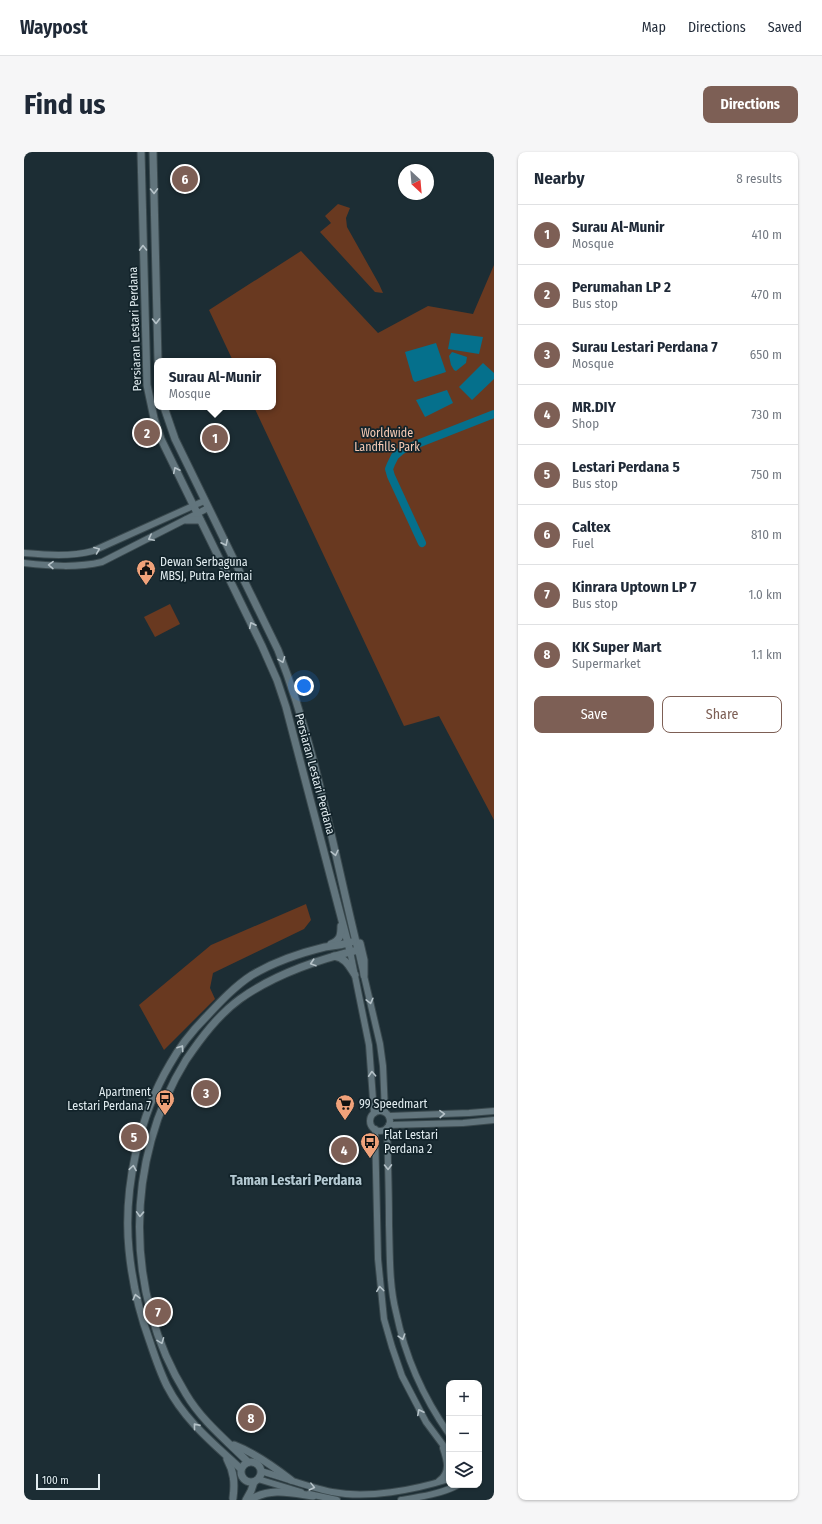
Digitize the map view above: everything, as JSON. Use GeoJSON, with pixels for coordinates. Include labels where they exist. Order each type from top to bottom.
{"type":"FeatureCollection","features":[{"type":"Feature","properties":{"kind":"main road","name":"Persiaran Lestari Perdana"},"geometry":{"type":"LineString","coordinates":[[141,152],[147,385],[154,418],[161,439],[262,646],[277,680],[286,707],[350,952]]}},
{"type":"Feature","properties":{"kind":"main road","name":"Persiaran Lestari Perdana"},"geometry":{"type":"LineString","coordinates":[[153,152],[156,343],[158,358]]}},
{"type":"Feature","properties":{"kind":"main road"},"geometry":{"type":"LineString","coordinates":[[146,343],[156,343]]}},
{"type":"Feature","properties":{"kind":"main road","name":"Persiaran Lestari Perdana"},"geometry":{"type":"LineString","coordinates":[[165,410],[175,440],[278,650],[289,680],[312,756],[358,950]]}},
{"type":"Feature","properties":{"kind":"main road"},"geometry":{"type":"LineString","coordinates":[[186,520],[199,517]]}},
{"type":"Feature","properties":{"kind":"main road"},"geometry":{"type":"LineString","coordinates":[[348,911],[356,927],[364,960],[364,975]]}},
{"type":"Feature","properties":{"kind":"main road"},"geometry":{"type":"LineString","coordinates":[[324,948],[341,937],[341,918]]}},
{"type":"Feature","properties":{"kind":"main road"},"geometry":{"type":"LineString","coordinates":[[241,1469],[198,1430],[176,1401],[158,1366],[145,1328],[136,1296],[128,1248],[129,1199],[135,1157],[144,1121],[156,1091],[170,1064],[187,1038],[225,997],[252,976],[276,963],[324,948],[356,941]]}},
{"type":"Feature","properties":{"kind":"main road"},"geometry":{"type":"LineString","coordinates":[[246,1500],[261,1471],[257,1463],[248,1462],[208,1423],[186,1394],[169,1362],[152,1316],[143,1273],[140,1249],[142,1188],[147,1153],[155,1126],[180,1070],[214,1023],[239,1000],[254,990],[298,967],[358,950]]}},
{"type":"Feature","properties":{"kind":"main road"},"geometry":{"type":"LineString","coordinates":[[333,956],[342,958],[346,961],[355,976]]}},
{"type":"Feature","properties":{"kind":"main road"},"geometry":{"type":"LineString","coordinates":[[230,1443],[246,1450],[268,1463],[291,1480]]}},
{"type":"Feature","properties":{"kind":"main road"},"geometry":{"type":"LineString","coordinates":[[224,1454],[233,1473],[235,1485],[232,1499]]}},
{"type":"Feature","properties":{"kind":"main road"},"geometry":{"type":"LineString","coordinates":[[248,1462],[244,1464],[241,1469],[241,1474],[248,1482],[256,1480]]}},
{"type":"Feature","properties":{"kind":"main road"},"geometry":{"type":"LineString","coordinates":[[232,1499],[244,1479]]}},
{"type":"Feature","properties":{"kind":"main road"},"geometry":{"type":"LineString","coordinates":[[250,1500],[261,1494],[270,1492],[284,1492],[313,1496]]}},
{"type":"Feature","properties":{"kind":"street"},"geometry":{"type":"LineString","coordinates":[[24,553],[60,556],[79,555],[93,552],[204,500]]}},
{"type":"Feature","properties":{"kind":"street"},"geometry":{"type":"LineString","coordinates":[[199,517],[208,508]]}},
{"type":"Feature","properties":{"kind":"street"},"geometry":{"type":"LineString","coordinates":[[24,563],[46,566],[91,565],[102,562],[186,520]]}},
{"type":"Feature","properties":{"kind":"street"},"geometry":{"type":"LineString","coordinates":[[358,950],[380,1044],[387,1114],[390,1119],[388,1126],[390,1273],[395,1311],[402,1338],[412,1366],[425,1396],[446,1429]]}},
{"type":"Feature","properties":{"kind":"street","name":"Persiaran Lestari Perdana"},"geometry":{"type":"LineString","coordinates":[[350,952],[369,1045],[374,1113]]}},
{"type":"Feature","properties":{"kind":"street"},"geometry":{"type":"LineString","coordinates":[[448,1452],[426,1422],[402,1376],[384,1319],[378,1259],[375,1129],[370,1120],[374,1113],[380,1111],[387,1114],[469,1114],[494,1111]]}},
{"type":"Feature","properties":{"kind":"street"},"geometry":{"type":"LineString","coordinates":[[375,1129],[381,1130],[388,1126],[494,1120]]}},
{"type":"Feature","properties":{"kind":"street"},"geometry":{"type":"LineString","coordinates":[[437,1483],[445,1474],[448,1463],[442,1444]]}},
{"type":"Feature","properties":{"kind":"street"},"geometry":{"type":"LineString","coordinates":[[261,1471],[303,1485],[332,1492],[363,1494],[393,1492],[446,1480]]}},
{"type":"Feature","properties":{"kind":"street"},"geometry":{"type":"LineString","coordinates":[[256,1480],[313,1496],[337,1500]]}},
{"type":"Feature","properties":{"kind":"street"},"geometry":{"type":"LineString","coordinates":[[401,1500],[424,1496],[452,1488]]}},
{"type":"Feature","properties":{"kind":"green space"},"geometry":{"type":"Polygon","coordinates":[[[338,204],[350,208],[346,218],[347,227],[383,293],[375,292],[320,232],[331,223],[325,216],[338,204]]]}},
{"type":"Feature","properties":{"kind":"green space","name":"Worldwide Landfills Park"},"geometry":{"type":"Polygon","coordinates":[[[301,251],[378,333],[428,306],[473,314],[494,265],[494,820],[439,716],[404,726],[255,410],[276,410],[276,358],[232,358],[209,310],[301,251]]]}},
{"type":"Feature","properties":{"kind":"green space"},"geometry":{"type":"Polygon","coordinates":[[[170,604],[180,624],[155,637],[144,617],[170,604]]]}},
{"type":"Feature","properties":{"kind":"green space"},"geometry":{"type":"Polygon","coordinates":[[[306,904],[311,920],[304,929],[213,973],[210,988],[215,999],[164,1050],[139,1005],[211,945],[306,904]]]}},
{"type":"Feature","properties":{"kind":"water"},"geometry":{"type":"Polygon","coordinates":[[[451,333],[483,337],[479,354],[448,349],[451,333]]]}},
{"type":"Feature","properties":{"kind":"water"},"geometry":{"type":"Polygon","coordinates":[[[436,343],[446,372],[415,382],[413,380],[405,352],[436,343]]]}},
{"type":"Feature","properties":{"kind":"water"},"geometry":{"type":"Polygon","coordinates":[[[452,352],[467,357],[466,363],[456,371],[451,365],[449,356],[452,352]]]}},
{"type":"Feature","properties":{"kind":"water"},"geometry":{"type":"Polygon","coordinates":[[[483,363],[494,373],[494,379],[472,400],[459,387],[483,363]]]}},
{"type":"Feature","properties":{"kind":"water"},"geometry":{"type":"Polygon","coordinates":[[[447,390],[453,403],[425,417],[416,400],[447,390]]]}},
{"type":"Feature","properties":{"kind":"waterway"},"geometry":{"type":"LineString","coordinates":[[422,543],[391,476],[389,469],[395,456],[402,450],[494,414]]}},
{"type":"Feature","properties":{"kind":"place","name":"Caltex"},"geometry":{"type":"Point","coordinates":[185,179]}},
{"type":"Feature","properties":{"kind":"place","name":"Perumahan LP 2"},"geometry":{"type":"Point","coordinates":[147,433]}},
{"type":"Feature","properties":{"kind":"place","name":"Surau Al-Munir"},"geometry":{"type":"Point","coordinates":[215,438]}},
{"type":"Feature","properties":{"kind":"place","name":"Dewan Serbaguna MBSJ, Putra Permai"},"geometry":{"type":"Point","coordinates":[146,586]}},
{"type":"Feature","properties":{"kind":"place","name":"Surau Lestari Perdana 7"},"geometry":{"type":"Point","coordinates":[206,1093]}},
{"type":"Feature","properties":{"kind":"place","name":"Apartment Lestari Perdana 7"},"geometry":{"type":"Point","coordinates":[165,1116]}},
{"type":"Feature","properties":{"kind":"place","name":"99 Speedmart"},"geometry":{"type":"Point","coordinates":[345,1121]}},
{"type":"Feature","properties":{"kind":"place","name":"Lestari Perdana 5"},"geometry":{"type":"Point","coordinates":[134,1137]}},
{"type":"Feature","properties":{"kind":"place","name":"MR.DIY"},"geometry":{"type":"Point","coordinates":[344,1150]}},
{"type":"Feature","properties":{"kind":"place","name":"Flat Lestari Perdana 2"},"geometry":{"type":"Point","coordinates":[370,1159]}},
{"type":"Feature","properties":{"kind":"place","name":"Kinrara Uptown LP 7"},"geometry":{"type":"Point","coordinates":[158,1312]}},
{"type":"Feature","properties":{"kind":"place","name":"KK Super Mart"},"geometry":{"type":"Point","coordinates":[251,1418]}},
{"type":"Feature","properties":{"kind":"district","name":"Taman Lestari Perdana"},"geometry":{"type":"Point","coordinates":[296,1180]}}]}
